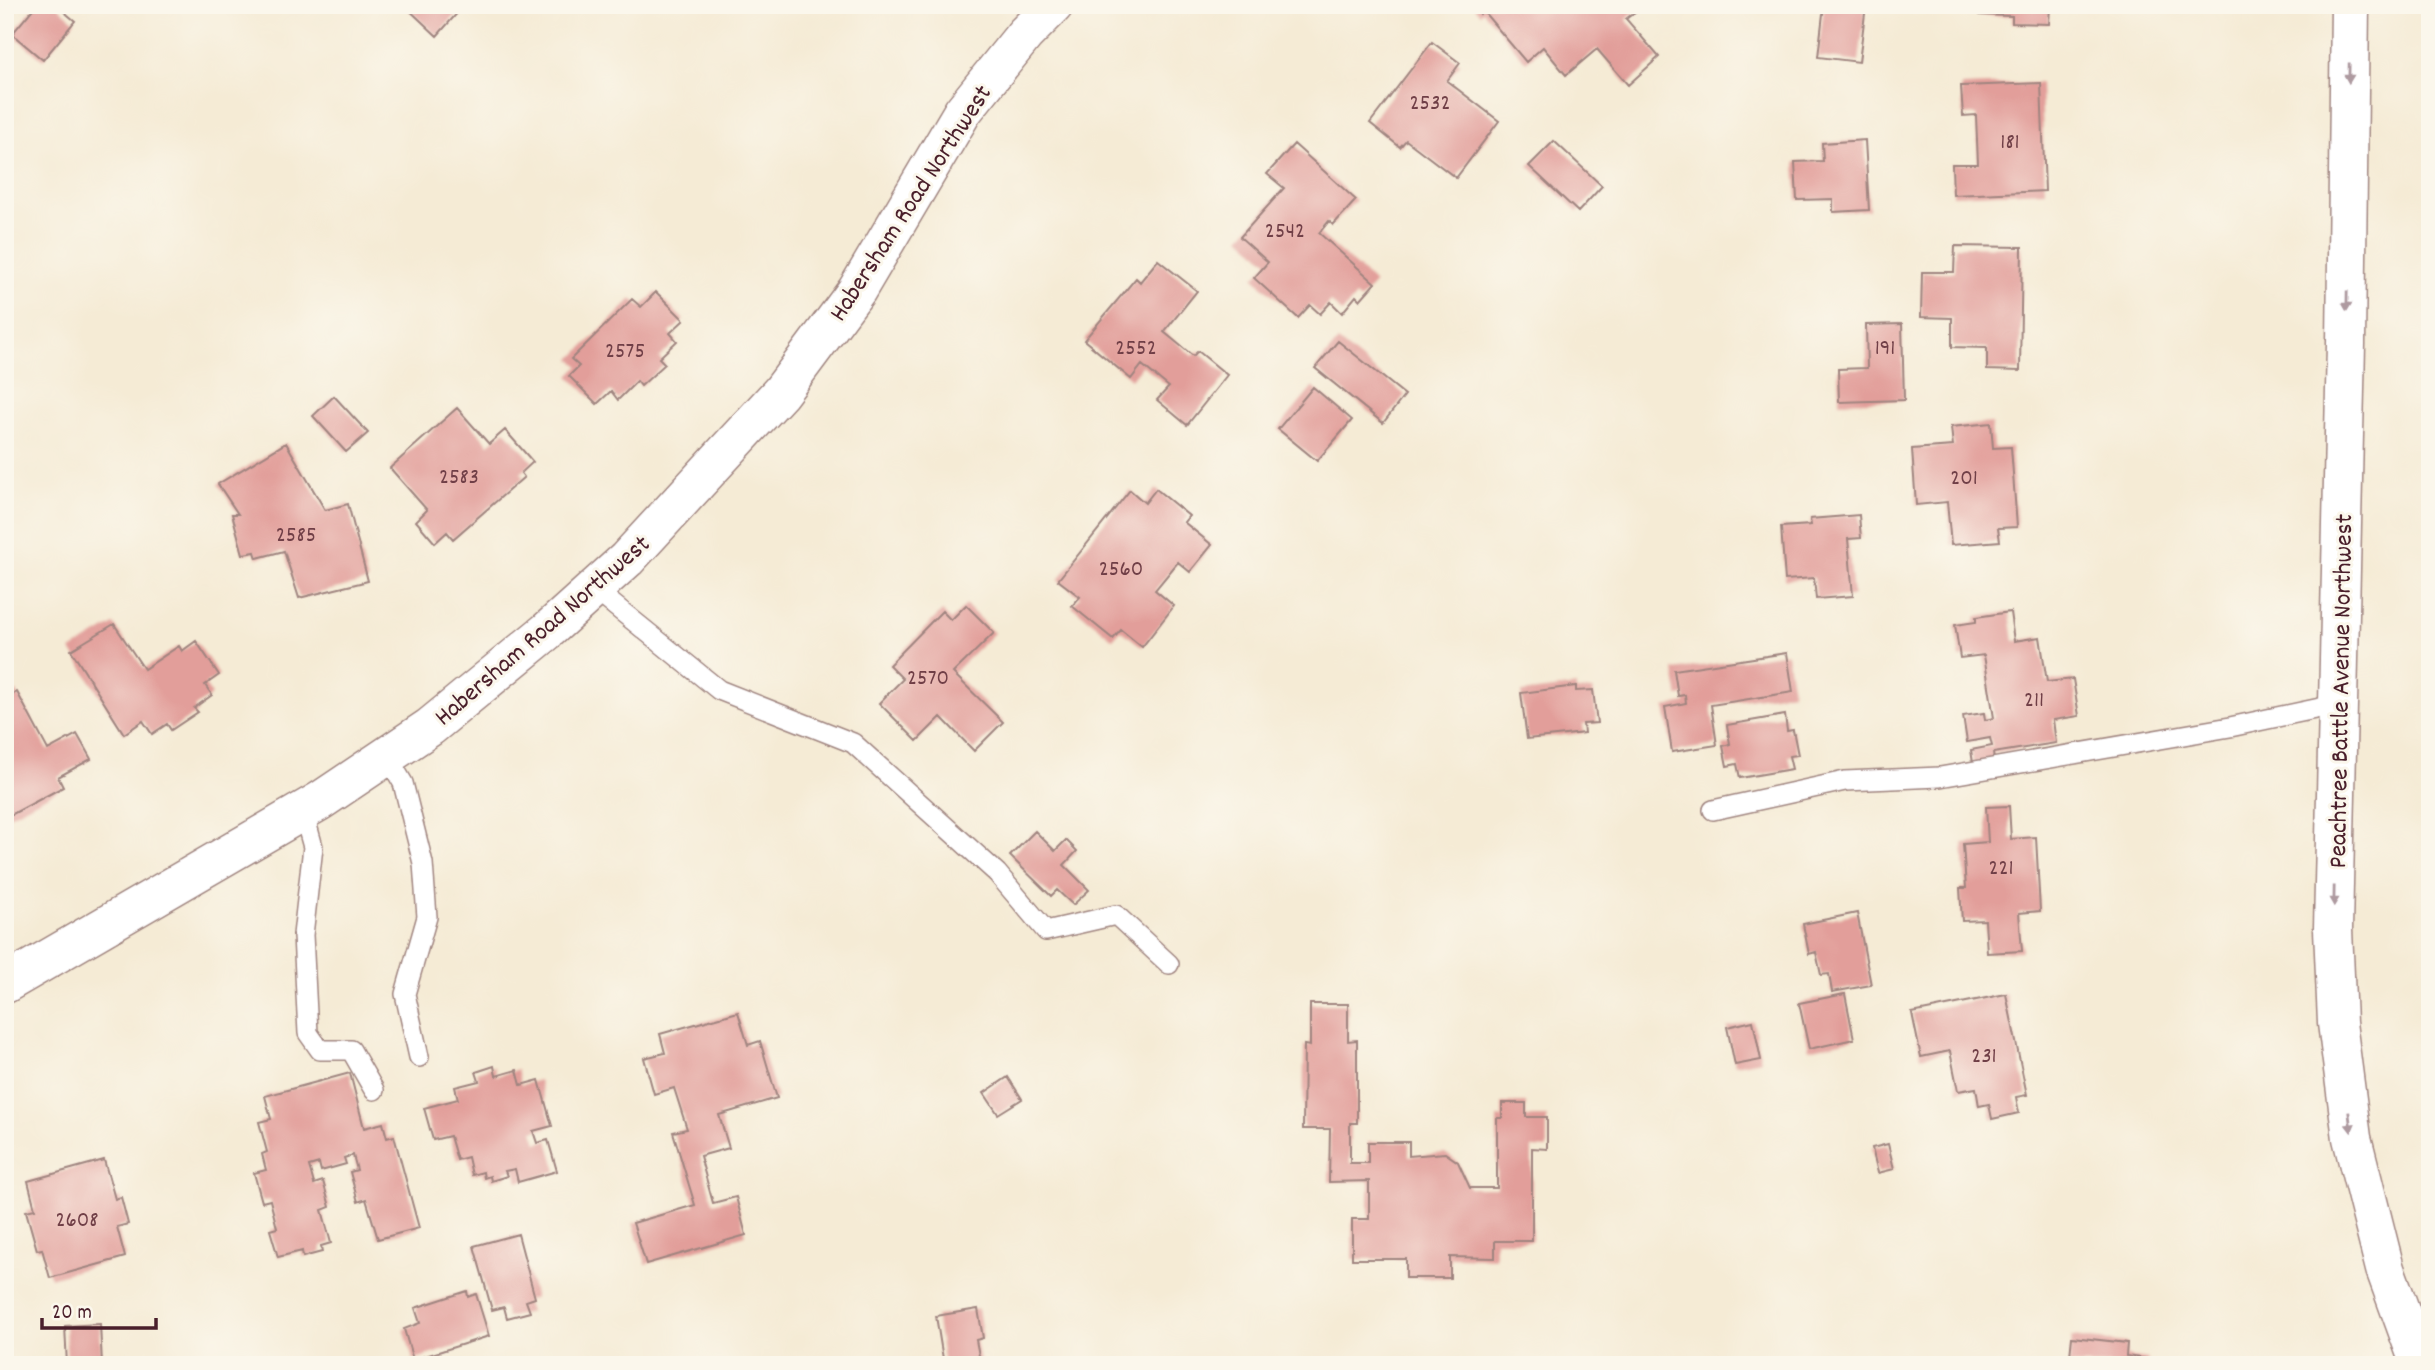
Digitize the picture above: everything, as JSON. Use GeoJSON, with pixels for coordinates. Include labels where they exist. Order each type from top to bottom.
{"type":"FeatureCollection","features":[{"type":"Feature","properties":{"kind":"street","name":"Habersham Road Northwest"},"geometry":{"type":"LineString","coordinates":[[5,984],[303,811],[430,727],[546,632],[628,559],[781,392],[857,290],[963,111],[1025,34],[1055,5]]}},
{"type":"Feature","properties":{"kind":"street","name":"Peachtree Battle Avenue Northwest"},"geometry":{"type":"LineString","coordinates":[[2350,5],[2346,344],[2333,929],[2337,1023],[2352,1138],[2385,1269],[2420,1365]]}},
{"type":"Feature","properties":{"kind":"lane"},"geometry":{"type":"LineString","coordinates":[[594,589],[719,690],[853,743],[997,873],[1046,931],[1116,915],[1169,964]]}},
{"type":"Feature","properties":{"kind":"lane"},"geometry":{"type":"LineString","coordinates":[[1713,810],[1845,781],[1940,777],[2230,727],[2339,704]]}},
{"type":"Feature","properties":{"kind":"lane"},"geometry":{"type":"LineString","coordinates":[[387,756],[404,783],[424,863],[428,917],[405,994],[419,1057]]}},
{"type":"Feature","properties":{"kind":"lane"},"geometry":{"type":"LineString","coordinates":[[303,811],[313,847],[303,935],[308,1034],[320,1050],[351,1050],[374,1090]]}},
{"type":"Feature","properties":{"kind":"building"},"geometry":{"type":"Polygon","coordinates":[[[36,5],[56,5],[75,21],[43,60],[12,34],[36,5]]]}},
{"type":"Feature","properties":{"kind":"building"},"geometry":{"type":"Polygon","coordinates":[[[404,5],[455,5],[460,10],[437,36],[404,5]]]}},
{"type":"Feature","properties":{"kind":"building"},"geometry":{"type":"Polygon","coordinates":[[[1473,5],[1631,5],[1636,11],[1626,19],[1659,57],[1628,85],[1597,49],[1566,75],[1543,47],[1526,62],[1483,11],[1480,14],[1473,5]]]}},
{"type":"Feature","properties":{"kind":"building"},"geometry":{"type":"Polygon","coordinates":[[[1824,5],[1866,5],[1859,62],[1818,57],[1824,5]]]}},
{"type":"Feature","properties":{"kind":"building"},"geometry":{"type":"Polygon","coordinates":[[[1979,5],[2050,5],[2049,24],[2012,23],[2012,16],[1979,15],[1979,5]]]}},
{"type":"Feature","properties":{"kind":"building"},"geometry":{"type":"Polygon","coordinates":[[[1432,42],[1460,63],[1447,81],[1499,121],[1456,178],[1406,140],[1400,147],[1370,123],[1432,42]]]}},
{"type":"Feature","properties":{"kind":"building"},"geometry":{"type":"Polygon","coordinates":[[[2041,83],[2045,191],[1953,195],[1952,164],[1978,164],[1976,115],[1963,116],[1961,86],[2041,83]]]}},
{"type":"Feature","properties":{"kind":"building"},"geometry":{"type":"Polygon","coordinates":[[[1865,140],[1869,210],[1833,212],[1833,199],[1797,200],[1795,162],[1823,161],[1822,143],[1865,140]]]}},
{"type":"Feature","properties":{"kind":"building"},"geometry":{"type":"Polygon","coordinates":[[[1554,141],[1602,186],[1578,212],[1529,166],[1554,141]]]}},
{"type":"Feature","properties":{"kind":"building"},"geometry":{"type":"Polygon","coordinates":[[[1294,144],[1356,200],[1333,225],[1329,221],[1319,233],[1375,283],[1360,300],[1356,296],[1342,313],[1331,302],[1320,314],[1310,305],[1298,318],[1254,278],[1268,262],[1240,237],[1284,188],[1267,174],[1294,144]]]}},
{"type":"Feature","properties":{"kind":"building"},"geometry":{"type":"Polygon","coordinates":[[[1955,246],[2022,247],[2020,371],[1987,370],[1987,348],[1952,347],[1952,318],[1921,317],[1922,272],[1954,272],[1955,246]]]}},
{"type":"Feature","properties":{"kind":"building"},"geometry":{"type":"Polygon","coordinates":[[[1158,260],[1197,291],[1164,332],[1193,356],[1198,351],[1227,375],[1187,425],[1157,400],[1169,387],[1142,365],[1131,379],[1084,340],[1136,278],[1140,282],[1158,260]]]}},
{"type":"Feature","properties":{"kind":"building"},"geometry":{"type":"Polygon","coordinates":[[[656,292],[684,320],[670,333],[677,341],[659,358],[665,364],[641,386],[637,381],[618,400],[611,391],[597,404],[569,376],[579,366],[571,359],[632,299],[641,307],[656,292]]]}},
{"type":"Feature","properties":{"kind":"building"},"geometry":{"type":"Polygon","coordinates":[[[1902,324],[1904,400],[1839,402],[1838,369],[1867,368],[1866,325],[1902,324]]]}},
{"type":"Feature","properties":{"kind":"building"},"geometry":{"type":"Polygon","coordinates":[[[1338,341],[1405,395],[1383,423],[1315,368],[1338,341]]]}},
{"type":"Feature","properties":{"kind":"building"},"geometry":{"type":"Polygon","coordinates":[[[1313,387],[1352,420],[1317,461],[1278,429],[1313,387]]]}},
{"type":"Feature","properties":{"kind":"building"},"geometry":{"type":"Polygon","coordinates":[[[334,396],[368,433],[346,452],[313,416],[334,396]]]}},
{"type":"Feature","properties":{"kind":"building"},"geometry":{"type":"Polygon","coordinates":[[[457,408],[489,444],[505,430],[533,462],[521,473],[524,477],[453,539],[447,532],[435,543],[416,521],[427,510],[390,468],[457,408]]]}},
{"type":"Feature","properties":{"kind":"building"},"geometry":{"type":"Polygon","coordinates":[[[1991,423],[1993,448],[2011,447],[2017,527],[1998,528],[2000,541],[1951,545],[1947,502],[1916,505],[1912,449],[1953,446],[1951,427],[1991,423]]]}},
{"type":"Feature","properties":{"kind":"building"},"geometry":{"type":"Polygon","coordinates":[[[286,443],[325,510],[348,504],[368,581],[299,598],[284,551],[257,558],[255,552],[243,554],[232,514],[238,514],[218,484],[286,443]]]}},
{"type":"Feature","properties":{"kind":"building"},"geometry":{"type":"Polygon","coordinates":[[[1156,489],[1189,516],[1184,522],[1212,545],[1190,572],[1178,562],[1155,590],[1174,606],[1142,647],[1121,630],[1113,639],[1072,606],[1080,597],[1058,580],[1130,490],[1145,503],[1156,489]]]}},
{"type":"Feature","properties":{"kind":"building"},"geometry":{"type":"Polygon","coordinates":[[[1859,515],[1861,538],[1848,539],[1853,596],[1816,599],[1814,578],[1785,580],[1781,527],[1811,525],[1810,519],[1859,515]]]}},
{"type":"Feature","properties":{"kind":"building"},"geometry":{"type":"Polygon","coordinates":[[[966,605],[994,633],[953,673],[1003,722],[974,751],[941,717],[917,741],[879,703],[903,679],[889,665],[942,611],[951,620],[966,605]]]}},
{"type":"Feature","properties":{"kind":"building"},"geometry":{"type":"Polygon","coordinates":[[[2010,612],[2014,641],[2040,637],[2047,682],[2073,679],[2079,716],[2053,720],[2056,743],[1993,753],[1994,760],[1973,763],[1971,750],[1992,746],[1990,738],[1967,742],[1963,716],[1984,713],[1985,720],[1994,718],[1984,655],[1960,658],[1955,625],[1976,622],[1976,617],[2010,612]]]}},
{"type":"Feature","properties":{"kind":"building"},"geometry":{"type":"Polygon","coordinates":[[[114,624],[144,669],[179,646],[182,651],[196,641],[219,675],[205,685],[212,695],[194,708],[198,712],[171,730],[167,724],[152,734],[143,721],[124,734],[71,650],[114,624]]]}},
{"type":"Feature","properties":{"kind":"building"},"geometry":{"type":"Polygon","coordinates":[[[1787,653],[1793,692],[1711,705],[1717,745],[1672,752],[1665,707],[1686,703],[1685,695],[1678,696],[1674,670],[1787,653]]]}},
{"type":"Feature","properties":{"kind":"building"},"geometry":{"type":"Polygon","coordinates":[[[1576,686],[1576,691],[1593,690],[1597,723],[1583,724],[1584,733],[1527,739],[1521,693],[1576,686]]]}},
{"type":"Feature","properties":{"kind":"building"},"geometry":{"type":"Polygon","coordinates":[[[17,692],[48,750],[77,734],[91,759],[58,777],[63,787],[5,818],[5,698],[17,692]]]}},
{"type":"Feature","properties":{"kind":"building"},"geometry":{"type":"Polygon","coordinates":[[[1785,715],[1787,731],[1793,730],[1798,755],[1789,756],[1792,769],[1740,778],[1737,764],[1727,766],[1723,746],[1730,744],[1727,725],[1785,715]]]}},
{"type":"Feature","properties":{"kind":"building"},"geometry":{"type":"Polygon","coordinates":[[[2009,806],[2011,839],[2036,837],[2040,911],[2019,913],[2022,951],[1987,953],[1985,920],[1962,921],[1960,888],[1966,888],[1963,844],[1988,842],[1986,807],[2009,806]]]}},
{"type":"Feature","properties":{"kind":"building"},"geometry":{"type":"Polygon","coordinates":[[[1035,831],[1055,851],[1066,840],[1077,851],[1064,865],[1089,890],[1073,905],[1057,890],[1051,896],[1010,856],[1035,831]]]}},
{"type":"Feature","properties":{"kind":"building"},"geometry":{"type":"Polygon","coordinates":[[[1857,913],[1871,985],[1832,992],[1829,974],[1821,975],[1816,952],[1809,954],[1803,924],[1857,913]]]}},
{"type":"Feature","properties":{"kind":"building"},"geometry":{"type":"Polygon","coordinates":[[[1845,994],[1854,1039],[1809,1049],[1799,1003],[1845,994]]]}},
{"type":"Feature","properties":{"kind":"building"},"geometry":{"type":"Polygon","coordinates":[[[2006,994],[2027,1095],[2016,1097],[2019,1113],[1992,1119],[1989,1104],[1979,1106],[1976,1088],[1958,1091],[1950,1051],[1921,1057],[1912,1013],[2006,994]]]}},
{"type":"Feature","properties":{"kind":"building"},"geometry":{"type":"Polygon","coordinates":[[[1310,1004],[1348,1004],[1348,1041],[1357,1040],[1357,1123],[1350,1123],[1350,1163],[1368,1163],[1368,1142],[1409,1142],[1409,1156],[1445,1153],[1458,1162],[1470,1188],[1497,1188],[1497,1118],[1502,1118],[1502,1103],[1526,1103],[1526,1117],[1547,1117],[1547,1149],[1532,1148],[1532,1241],[1495,1241],[1495,1258],[1450,1257],[1450,1278],[1406,1278],[1406,1259],[1352,1259],[1352,1219],[1369,1219],[1369,1181],[1329,1182],[1330,1129],[1303,1129],[1304,1045],[1310,1046],[1310,1004]]]}},
{"type":"Feature","properties":{"kind":"building"},"geometry":{"type":"Polygon","coordinates":[[[738,1012],[748,1045],[760,1041],[777,1098],[719,1115],[729,1148],[700,1156],[713,1203],[736,1197],[746,1235],[646,1264],[633,1223],[695,1205],[673,1132],[687,1129],[674,1088],[654,1094],[644,1058],[665,1053],[660,1034],[738,1012]]]}},
{"type":"Feature","properties":{"kind":"building"},"geometry":{"type":"Polygon","coordinates":[[[1753,1021],[1761,1060],[1735,1065],[1727,1027],[1753,1021]]]}},
{"type":"Feature","properties":{"kind":"building"},"geometry":{"type":"Polygon","coordinates":[[[494,1066],[496,1076],[517,1070],[521,1085],[539,1080],[552,1126],[533,1131],[537,1143],[548,1140],[557,1171],[518,1182],[515,1169],[505,1171],[507,1176],[491,1181],[490,1176],[484,1178],[483,1172],[472,1175],[468,1157],[457,1160],[450,1136],[433,1140],[424,1108],[458,1099],[455,1087],[479,1081],[476,1072],[494,1066]]]}},
{"type":"Feature","properties":{"kind":"building"},"geometry":{"type":"Polygon","coordinates":[[[350,1073],[364,1128],[383,1123],[387,1138],[394,1136],[419,1228],[378,1239],[366,1199],[358,1202],[350,1172],[357,1170],[353,1155],[344,1158],[346,1164],[321,1171],[319,1163],[309,1166],[314,1184],[323,1181],[330,1207],[322,1210],[331,1243],[321,1246],[322,1252],[303,1257],[302,1251],[278,1257],[270,1230],[277,1228],[270,1200],[262,1202],[254,1173],[266,1170],[262,1154],[267,1152],[259,1122],[271,1119],[265,1096],[350,1073]]]}},
{"type":"Feature","properties":{"kind":"building"},"geometry":{"type":"Polygon","coordinates":[[[1008,1077],[1022,1099],[998,1114],[984,1093],[1008,1077]]]}},
{"type":"Feature","properties":{"kind":"building"},"geometry":{"type":"Polygon","coordinates":[[[1888,1144],[1894,1169],[1878,1173],[1872,1148],[1888,1144]]]}},
{"type":"Feature","properties":{"kind":"building"},"geometry":{"type":"Polygon","coordinates":[[[104,1160],[115,1199],[121,1197],[128,1224],[117,1227],[125,1257],[50,1278],[42,1249],[37,1250],[26,1211],[35,1209],[28,1181],[104,1160]]]}},
{"type":"Feature","properties":{"kind":"building"},"geometry":{"type":"Polygon","coordinates":[[[518,1234],[535,1298],[526,1301],[530,1312],[507,1318],[504,1307],[492,1310],[474,1246],[518,1234]]]}},
{"type":"Feature","properties":{"kind":"building"},"geometry":{"type":"Polygon","coordinates":[[[467,1291],[468,1297],[476,1294],[489,1336],[413,1360],[404,1329],[420,1323],[415,1308],[467,1291]]]}},
{"type":"Feature","properties":{"kind":"building"},"geometry":{"type":"Polygon","coordinates":[[[978,1309],[983,1338],[976,1340],[980,1361],[944,1365],[936,1316],[978,1309]]]}},
{"type":"Feature","properties":{"kind":"building"},"geometry":{"type":"Polygon","coordinates":[[[100,1324],[102,1365],[67,1365],[65,1326],[100,1324]]]}},
{"type":"Feature","properties":{"kind":"building"},"geometry":{"type":"Polygon","coordinates":[[[2072,1337],[2127,1343],[2126,1356],[2148,1359],[2147,1365],[2069,1365],[2072,1337]]]}}]}
